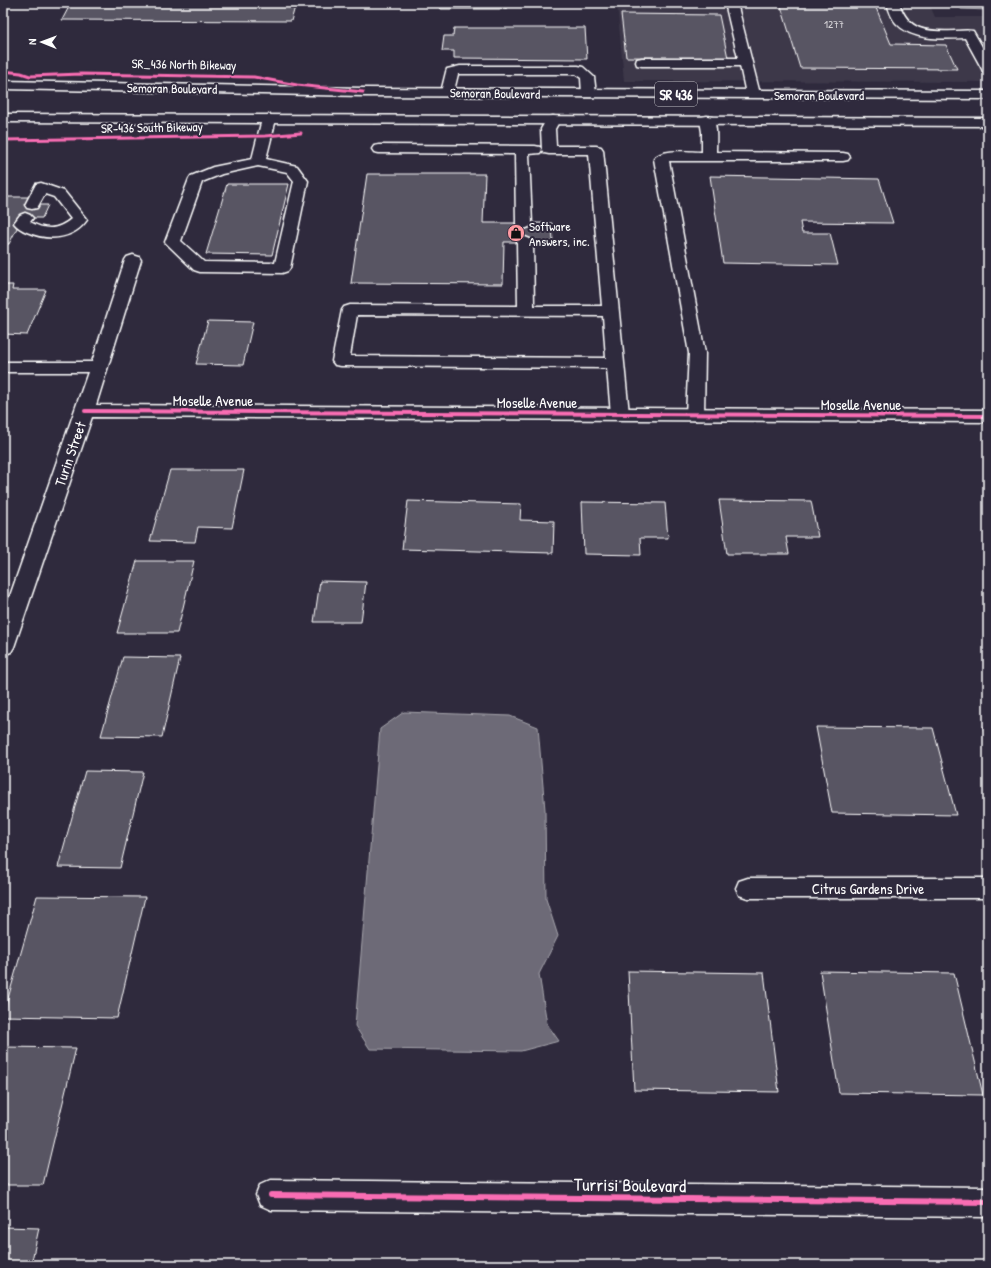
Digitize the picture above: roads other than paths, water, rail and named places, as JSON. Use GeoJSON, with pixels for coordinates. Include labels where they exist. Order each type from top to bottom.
{"type":"FeatureCollection","features":[{"type":"Feature","properties":{"kind":"main road","name":"Semoran Boulevard"},"geometry":{"type":"LineString","coordinates":[[3,85],[363,92],[988,95]]}},
{"type":"Feature","properties":{"kind":"main road"},"geometry":{"type":"LineString","coordinates":[[12,99],[38,85]]}},
{"type":"Feature","properties":{"kind":"main road"},"geometry":{"type":"LineString","coordinates":[[262,103],[363,92]]}},
{"type":"Feature","properties":{"kind":"main road"},"geometry":{"type":"LineString","coordinates":[[707,120],[760,110],[956,110],[988,100]]}},
{"type":"Feature","properties":{"kind":"main road"},"geometry":{"type":"LineString","coordinates":[[54,118],[122,105]]}},
{"type":"Feature","properties":{"kind":"main road","name":"Semoran Boulevard"},"geometry":{"type":"LineString","coordinates":[[3,118],[988,122]]}},
{"type":"Feature","properties":{"kind":"main road","name":"Turin Street"},"geometry":{"type":"LineString","coordinates":[[3,647],[85,411],[133,260]]}},
{"type":"Feature","properties":{"kind":"main road"},"geometry":{"type":"LineString","coordinates":[[3,367],[99,367]]}},
{"type":"Feature","properties":{"kind":"main road","name":"Moselle Avenue"},"geometry":{"type":"LineString","coordinates":[[85,411],[988,416]]}},
{"type":"Feature","properties":{"kind":"main road","name":"Turrisi Boulevard"},"geometry":{"type":"LineString","coordinates":[[271,1195],[988,1202]]}},
{"type":"Feature","properties":{"kind":"lane"},"geometry":{"type":"LineString","coordinates":[[731,3],[744,62],[753,94]]}},
{"type":"Feature","properties":{"kind":"lane"},"geometry":{"type":"LineString","coordinates":[[893,3],[900,21],[909,28],[920,32],[940,35],[976,34],[987,65]]}},
{"type":"Feature","properties":{"kind":"lane"},"geometry":{"type":"LineString","coordinates":[[642,62],[744,62]]}},
{"type":"Feature","properties":{"kind":"lane"},"geometry":{"type":"LineString","coordinates":[[448,92],[452,72],[460,70],[578,70],[587,77],[589,94]]}},
{"type":"Feature","properties":{"kind":"lane"},"geometry":{"type":"LineString","coordinates":[[258,162],[269,119]]}},
{"type":"Feature","properties":{"kind":"lane"},"geometry":{"type":"LineString","coordinates":[[549,150],[548,129],[553,120]]}},
{"type":"Feature","properties":{"kind":"lane"},"geometry":{"type":"LineString","coordinates":[[707,120],[709,132],[709,156]]}},
{"type":"Feature","properties":{"kind":"lane"},"geometry":{"type":"LineString","coordinates":[[379,149],[596,150],[620,414]]}},
{"type":"Feature","properties":{"kind":"lane"},"geometry":{"type":"LineString","coordinates":[[522,150],[524,224]]}},
{"type":"Feature","properties":{"kind":"lane"},"geometry":{"type":"LineString","coordinates":[[695,415],[697,353],[662,159],[669,156],[843,157]]}},
{"type":"Feature","properties":{"kind":"lane"},"geometry":{"type":"LineString","coordinates":[[258,162],[292,169],[301,181],[282,268],[200,267],[173,242],[196,179],[218,170],[258,162]]}},
{"type":"Feature","properties":{"kind":"lane"},"geometry":{"type":"LineString","coordinates":[[26,180],[59,194],[78,220],[70,229],[54,234],[36,231],[22,223],[41,187]]}},
{"type":"Feature","properties":{"kind":"lane"},"geometry":{"type":"LineString","coordinates":[[525,242],[526,311]]}},
{"type":"Feature","properties":{"kind":"lane"},"geometry":{"type":"LineString","coordinates":[[610,311],[350,310],[341,361],[615,363]]}},
{"type":"Feature","properties":{"kind":"lane","name":"Citrus Gardens Drive"},"geometry":{"type":"LineString","coordinates":[[748,888],[988,888]]}},
{"type":"Feature","properties":{"kind":"place","name":"Software Answers, inc."},"geometry":{"type":"Point","coordinates":[516,233]}}]}
